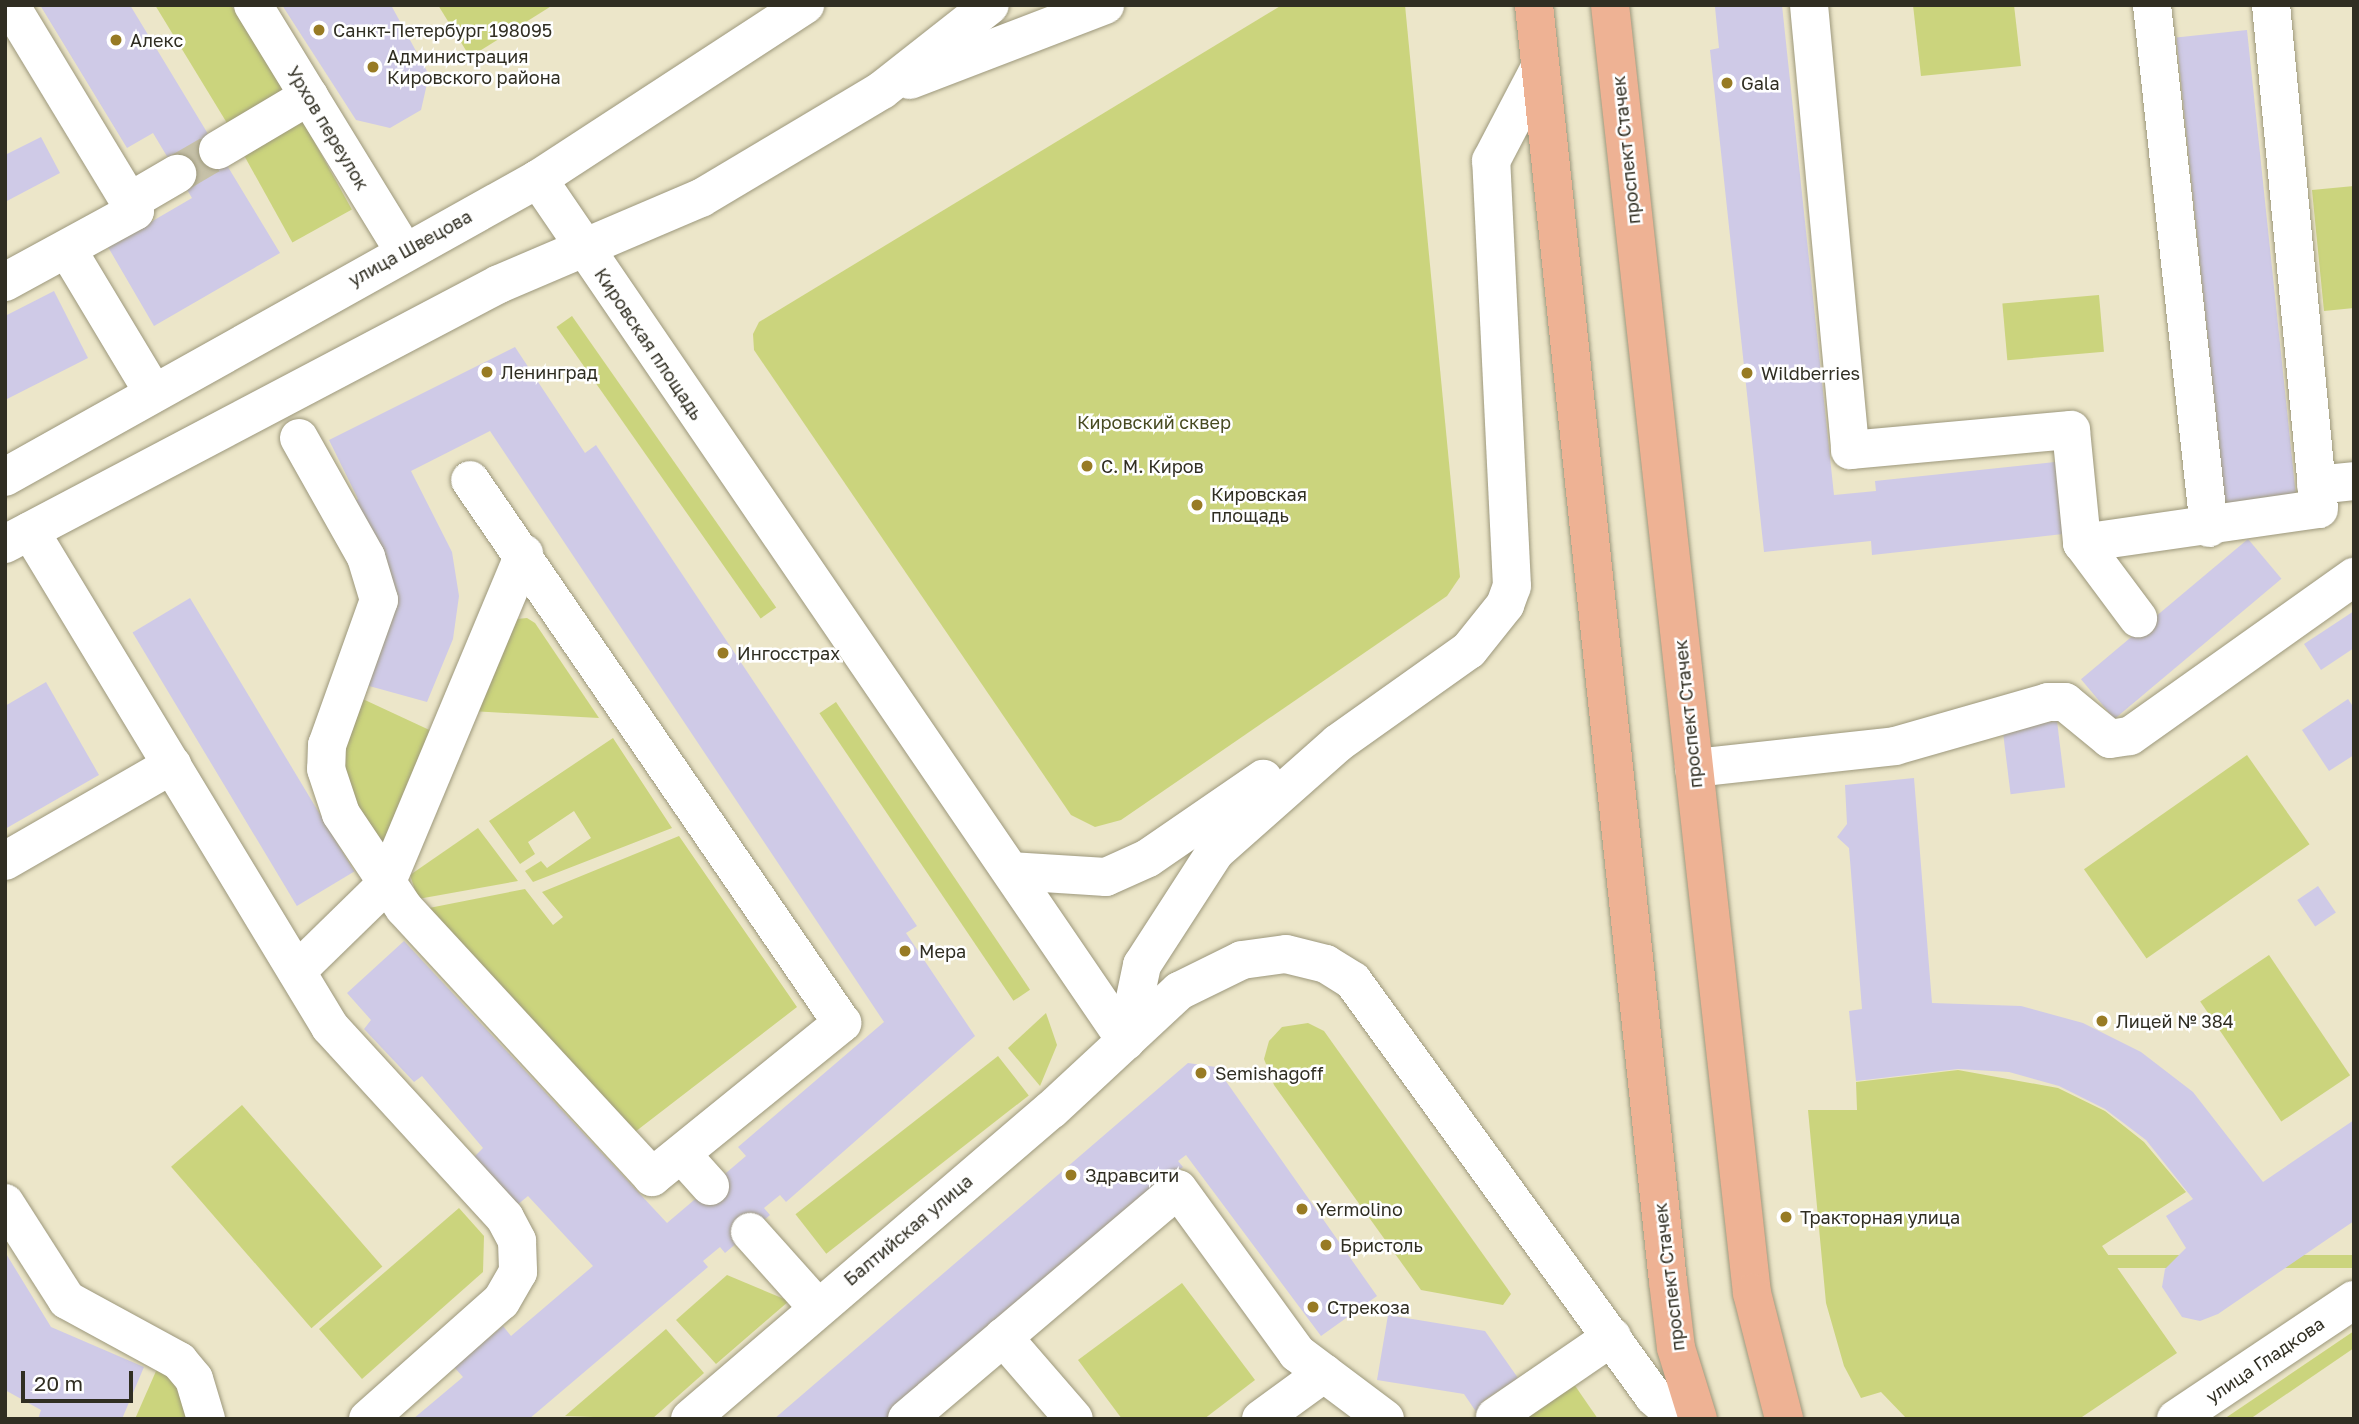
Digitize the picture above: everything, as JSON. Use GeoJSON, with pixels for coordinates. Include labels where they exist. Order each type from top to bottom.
{"type":"FeatureCollection","features":[{"type":"Feature","properties":{"kind":"main road","name":"проспект Стачек"},"geometry":{"type":"LineString","coordinates":[[1610,5],[1752,1293],[1784,1419]]}},
{"type":"Feature","properties":{"kind":"main road","name":"проспект Стачек"},"geometry":{"type":"LineString","coordinates":[[1533,6],[1668,1281],[1676,1348],[1698,1419]]}},
{"type":"Feature","properties":{"kind":"street"},"geometry":{"type":"LineString","coordinates":[[5,282],[135,211],[10,5]]}},
{"type":"Feature","properties":{"kind":"street","name":"Урхов переулок"},"geometry":{"type":"LineString","coordinates":[[253,5],[404,251]]}},
{"type":"Feature","properties":{"kind":"street","name":"улица Швецова"},"geometry":{"type":"LineString","coordinates":[[5,477],[404,251],[538,179],[805,5]]}},
{"type":"Feature","properties":{"kind":"street"},"geometry":{"type":"LineString","coordinates":[[368,1419],[501,1301],[518,1272],[517,1241],[505,1218],[330,1027],[172,765],[18,537],[581,244],[701,198],[881,90],[990,5]]}},
{"type":"Feature","properties":{"kind":"street"},"geometry":{"type":"LineString","coordinates":[[881,90],[1051,31],[1105,5]]}},
{"type":"Feature","properties":{"kind":"street"},"geometry":{"type":"LineString","coordinates":[[1809,5],[1850,450],[2071,430],[2082,543],[2138,618]]}},
{"type":"Feature","properties":{"kind":"street"},"geometry":{"type":"LineString","coordinates":[[2152,5],[2209,528]]}},
{"type":"Feature","properties":{"kind":"street"},"geometry":{"type":"LineString","coordinates":[[2082,543],[2209,528],[2319,509],[2271,5]]}},
{"type":"Feature","properties":{"kind":"street"},"geometry":{"type":"LineString","coordinates":[[1126,1041],[1142,965],[1215,852],[1338,743],[1469,650],[1495,624],[1512,586],[1491,160],[1539,69]]}},
{"type":"Feature","properties":{"kind":"street"},"geometry":{"type":"LineString","coordinates":[[218,150],[309,96]]}},
{"type":"Feature","properties":{"kind":"street"},"geometry":{"type":"LineString","coordinates":[[130,202],[177,174]]}},
{"type":"Feature","properties":{"kind":"street","name":"Кировская площадь"},"geometry":{"type":"LineString","coordinates":[[538,179],[1126,1041]]}},
{"type":"Feature","properties":{"kind":"street"},"geometry":{"type":"LineString","coordinates":[[67,249],[153,392]]}},
{"type":"Feature","properties":{"kind":"street"},"geometry":{"type":"LineString","coordinates":[[299,438],[377,579],[375,621],[344,684],[326,769],[341,814],[386,884],[652,1177],[684,1157],[842,1023],[524,554],[470,480]]}},
{"type":"Feature","properties":{"kind":"street"},"geometry":{"type":"LineString","coordinates":[[2316,485],[2354,481]]}},
{"type":"Feature","properties":{"kind":"street"},"geometry":{"type":"LineString","coordinates":[[297,971],[386,884],[524,554]]}},
{"type":"Feature","properties":{"kind":"street"},"geometry":{"type":"LineString","coordinates":[[1694,768],[1895,746],[2048,702],[2065,702],[2110,739],[2130,736],[2354,577]]}},
{"type":"Feature","properties":{"kind":"street"},"geometry":{"type":"LineString","coordinates":[[1012,871],[1106,877],[1148,858],[1264,779],[1338,743]]}},
{"type":"Feature","properties":{"kind":"street"},"geometry":{"type":"LineString","coordinates":[[5,861],[172,765]]}},
{"type":"Feature","properties":{"kind":"street","name":"Балтийская улица"},"geometry":{"type":"LineString","coordinates":[[690,1419],[1126,1041],[1179,991],[1242,960],[1286,954],[1326,964],[1353,981],[1654,1397],[1679,1419]]}},
{"type":"Feature","properties":{"kind":"street"},"geometry":{"type":"LineString","coordinates":[[684,1157],[710,1186]]}},
{"type":"Feature","properties":{"kind":"street"},"geometry":{"type":"LineString","coordinates":[[907,1419],[1178,1189],[1297,1353],[1385,1419]]}},
{"type":"Feature","properties":{"kind":"street"},"geometry":{"type":"LineString","coordinates":[[5,1203],[67,1300],[179,1361],[194,1379],[206,1419]]}},
{"type":"Feature","properties":{"kind":"street"},"geometry":{"type":"LineString","coordinates":[[750,1231],[817,1307]]}},
{"type":"Feature","properties":{"kind":"street","name":"улица Гладкова"},"geometry":{"type":"LineString","coordinates":[[2176,1419],[2354,1300]]}},
{"type":"Feature","properties":{"kind":"street"},"geometry":{"type":"LineString","coordinates":[[1003,1337],[1074,1419]]}},
{"type":"Feature","properties":{"kind":"street"},"geometry":{"type":"LineString","coordinates":[[1494,1418],[1612,1337]]}},
{"type":"Feature","properties":{"kind":"street"},"geometry":{"type":"LineString","coordinates":[[1261,1419],[1324,1373]]}},
{"type":"Feature","properties":{"kind":"green space"},"geometry":{"type":"Polygon","coordinates":[[[155,5],[231,5],[283,90],[230,128],[155,5]]]}},
{"type":"Feature","properties":{"kind":"green space"},"geometry":{"type":"Polygon","coordinates":[[[438,5],[553,5],[470,57],[438,5]]]}},
{"type":"Feature","properties":{"kind":"green space","name":"Кировский сквер"},"geometry":{"type":"Polygon","coordinates":[[[1282,5],[1405,5],[1460,577],[1447,596],[1121,820],[1095,827],[1071,815],[754,350],[753,334],[759,322],[1282,5]]]}},
{"type":"Feature","properties":{"kind":"green space"},"geometry":{"type":"Polygon","coordinates":[[[1913,5],[2014,5],[2021,66],[1921,76],[1913,5]]]}},
{"type":"Feature","properties":{"kind":"green space"},"geometry":{"type":"Polygon","coordinates":[[[300,116],[352,210],[292,243],[241,149],[300,116]]]}},
{"type":"Feature","properties":{"kind":"green space"},"geometry":{"type":"Polygon","coordinates":[[[2354,186],[2354,308],[2324,311],[2312,190],[2354,186]]]}},
{"type":"Feature","properties":{"kind":"green space"},"geometry":{"type":"Polygon","coordinates":[[[2099,295],[2104,352],[2007,360],[2002,303],[2099,295]]]}},
{"type":"Feature","properties":{"kind":"green space"},"geometry":{"type":"Polygon","coordinates":[[[572,316],[776,608],[761,619],[556,327],[572,316]]]}},
{"type":"Feature","properties":{"kind":"green space"},"geometry":{"type":"Polygon","coordinates":[[[527,618],[535,623],[599,718],[471,711],[517,619],[527,618]]]}},
{"type":"Feature","properties":{"kind":"green space"},"geometry":{"type":"Polygon","coordinates":[[[352,694],[438,734],[384,844],[366,830],[334,754],[352,694]]]}},
{"type":"Feature","properties":{"kind":"green space"},"geometry":{"type":"Polygon","coordinates":[[[836,702],[1030,990],[1013,1001],[819,713],[836,702]]]}},
{"type":"Feature","properties":{"kind":"green space"},"geometry":{"type":"Polygon","coordinates":[[[613,738],[672,828],[533,882],[525,871],[541,861],[547,868],[591,838],[574,811],[528,842],[535,854],[520,864],[489,821],[613,738]]]}},
{"type":"Feature","properties":{"kind":"green space"},"geometry":{"type":"Polygon","coordinates":[[[2247,755],[2310,844],[2147,958],[2084,869],[2247,755]]]}},
{"type":"Feature","properties":{"kind":"green space"},"geometry":{"type":"Polygon","coordinates":[[[478,828],[518,881],[418,899],[410,875],[478,828]]]}},
{"type":"Feature","properties":{"kind":"green space"},"geometry":{"type":"Polygon","coordinates":[[[679,836],[797,1007],[631,1135],[424,909],[525,889],[553,925],[563,917],[542,892],[679,836]]]}},
{"type":"Feature","properties":{"kind":"green space"},"geometry":{"type":"Polygon","coordinates":[[[2269,955],[2350,1075],[2281,1122],[2200,1001],[2269,955]]]}},
{"type":"Feature","properties":{"kind":"green space"},"geometry":{"type":"Polygon","coordinates":[[[1046,1013],[1057,1045],[1040,1086],[1008,1048],[1046,1013]]]}},
{"type":"Feature","properties":{"kind":"green space"},"geometry":{"type":"Polygon","coordinates":[[[1308,1023],[1324,1031],[1507,1288],[1511,1294],[1503,1305],[1421,1290],[1274,1085],[1264,1059],[1269,1041],[1282,1027],[1308,1023]]]}},
{"type":"Feature","properties":{"kind":"green space"},"geometry":{"type":"Polygon","coordinates":[[[998,1056],[1029,1095],[826,1254],[795,1214],[998,1056]]]}},
{"type":"Feature","properties":{"kind":"green space"},"geometry":{"type":"Polygon","coordinates":[[[1958,1070],[2058,1088],[2105,1111],[2144,1142],[2186,1192],[2102,1246],[2177,1353],[2079,1419],[1907,1419],[1881,1392],[1861,1398],[1844,1366],[1826,1303],[1808,1110],[1857,1110],[1856,1082],[1958,1070]]]}},
{"type":"Feature","properties":{"kind":"green space"},"geometry":{"type":"Polygon","coordinates":[[[242,1105],[382,1267],[311,1328],[171,1167],[242,1105]]]}},
{"type":"Feature","properties":{"kind":"green space"},"geometry":{"type":"Polygon","coordinates":[[[459,1208],[484,1236],[483,1272],[362,1379],[319,1329],[459,1208]]]}},
{"type":"Feature","properties":{"kind":"green space"},"geometry":{"type":"Polygon","coordinates":[[[2060,1255],[2354,1255],[2354,1268],[2060,1268],[2060,1255]]]}},
{"type":"Feature","properties":{"kind":"green space"},"geometry":{"type":"Polygon","coordinates":[[[727,1275],[789,1301],[716,1364],[676,1320],[727,1275]]]}},
{"type":"Feature","properties":{"kind":"green space"},"geometry":{"type":"Polygon","coordinates":[[[1182,1283],[1255,1380],[1204,1419],[1122,1419],[1078,1360],[1182,1283]]]}},
{"type":"Feature","properties":{"kind":"green space"},"geometry":{"type":"Polygon","coordinates":[[[666,1329],[704,1373],[652,1419],[565,1416],[666,1329]]]}},
{"type":"Feature","properties":{"kind":"green space"},"geometry":{"type":"Polygon","coordinates":[[[2354,1331],[2354,1348],[2250,1419],[2224,1419],[2354,1331]]]}},
{"type":"Feature","properties":{"kind":"green space"},"geometry":{"type":"Polygon","coordinates":[[[160,1362],[186,1404],[185,1419],[135,1419],[160,1362]]]}},
{"type":"Feature","properties":{"kind":"green space"},"geometry":{"type":"Polygon","coordinates":[[[1569,1377],[1598,1419],[1508,1419],[1569,1377]]]}},
{"type":"Feature","properties":{"kind":"building"},"geometry":{"type":"Polygon","coordinates":[[[40,5],[130,5],[280,253],[154,326],[108,247],[192,198],[153,133],[127,148],[40,5]]]}},
{"type":"Feature","properties":{"kind":"building","name":"Администрация Кировского района"},"geometry":{"type":"Polygon","coordinates":[[[282,5],[391,5],[429,75],[421,110],[390,128],[356,120],[282,5]]]}},
{"type":"Feature","properties":{"kind":"building"},"geometry":{"type":"Polygon","coordinates":[[[1782,5],[1834,495],[1876,491],[1875,481],[2055,462],[2063,534],[1872,555],[1871,541],[1764,552],[1710,50],[1719,48],[1715,7],[1782,5]]]}},
{"type":"Feature","properties":{"kind":"building"},"geometry":{"type":"Polygon","coordinates":[[[2247,30],[2297,507],[2227,515],[2176,37],[2247,30]]]}},
{"type":"Feature","properties":{"kind":"building"},"geometry":{"type":"Polygon","coordinates":[[[41,137],[60,173],[5,202],[5,155],[41,137]]]}},
{"type":"Feature","properties":{"kind":"building"},"geometry":{"type":"Polygon","coordinates":[[[54,291],[88,358],[5,400],[5,316],[54,291]]]}},
{"type":"Feature","properties":{"kind":"building"},"geometry":{"type":"Polygon","coordinates":[[[515,347],[585,453],[596,445],[917,926],[906,933],[975,1036],[786,1202],[780,1195],[764,1208],[770,1215],[725,1253],[720,1247],[703,1261],[708,1267],[529,1419],[413,1419],[463,1377],[454,1367],[503,1326],[511,1336],[593,1266],[528,1196],[516,1206],[473,1158],[483,1148],[422,1076],[414,1082],[364,1029],[371,1020],[347,993],[404,941],[667,1223],[746,1156],[738,1147],[884,1022],[490,431],[411,471],[452,552],[459,596],[453,639],[427,702],[362,684],[394,600],[349,504],[358,499],[329,440],[515,347]]]}},
{"type":"Feature","properties":{"kind":"building"},"geometry":{"type":"Polygon","coordinates":[[[2248,539],[2281,579],[2114,719],[2081,679],[2248,539]]]}},
{"type":"Feature","properties":{"kind":"building"},"geometry":{"type":"Polygon","coordinates":[[[190,598],[354,871],[297,906],[133,633],[190,598]]]}},
{"type":"Feature","properties":{"kind":"building"},"geometry":{"type":"Polygon","coordinates":[[[2354,611],[2354,648],[2321,670],[2304,644],[2354,611]]]}},
{"type":"Feature","properties":{"kind":"building"},"geometry":{"type":"Polygon","coordinates":[[[46,682],[99,775],[5,829],[5,706],[46,682]]]}},
{"type":"Feature","properties":{"kind":"building"},"geometry":{"type":"Polygon","coordinates":[[[2348,699],[2354,708],[2354,755],[2329,771],[2302,730],[2348,699]]]}},
{"type":"Feature","properties":{"kind":"building"},"geometry":{"type":"Polygon","coordinates":[[[2057,721],[2065,788],[2011,794],[2002,728],[2057,721]]]}},
{"type":"Feature","properties":{"kind":"building"},"geometry":{"type":"Polygon","coordinates":[[[1914,778],[1932,1003],[2021,1006],[2083,1023],[2141,1052],[2193,1092],[2263,1182],[2354,1120],[2354,1221],[2218,1314],[2200,1321],[2182,1317],[2162,1287],[2165,1269],[2186,1248],[2166,1216],[2193,1199],[2146,1140],[2105,1109],[2059,1086],[2009,1072],[1958,1069],[1856,1081],[1849,1011],[1862,1009],[1849,848],[1837,837],[1847,824],[1845,785],[1914,778]]]}},
{"type":"Feature","properties":{"kind":"building"},"geometry":{"type":"Polygon","coordinates":[[[2318,886],[2336,913],[2315,927],[2297,900],[2318,886]]]}},
{"type":"Feature","properties":{"kind":"building"},"geometry":{"type":"Polygon","coordinates":[[[1188,1063],[1216,1067],[1377,1296],[1321,1336],[1186,1155],[1178,1161],[1183,1167],[887,1419],[774,1419],[1188,1063]]]}},
{"type":"Feature","properties":{"kind":"building"},"geometry":{"type":"Polygon","coordinates":[[[5,1252],[51,1327],[144,1367],[122,1419],[38,1419],[41,1410],[5,1390],[5,1252]]]}},
{"type":"Feature","properties":{"kind":"building"},"geometry":{"type":"Polygon","coordinates":[[[1388,1315],[1485,1331],[1518,1378],[1483,1401],[1495,1419],[1481,1419],[1464,1394],[1377,1380],[1388,1315]]]}},
{"type":"Feature","properties":{"kind":"tunnel"},"geometry":{"type":"LineString","coordinates":[[177,174],[218,150]]}},
{"type":"Feature","properties":{"kind":"place","name":"Санкт-Петербург 198095"},"geometry":{"type":"Point","coordinates":[319,30]}},
{"type":"Feature","properties":{"kind":"place","name":"Алекс"},"geometry":{"type":"Point","coordinates":[116,40]}},
{"type":"Feature","properties":{"kind":"place","name":"Администрация Кировского района"},"geometry":{"type":"Point","coordinates":[373,67]}},
{"type":"Feature","properties":{"kind":"place","name":"Gala"},"geometry":{"type":"Point","coordinates":[1727,83]}},
{"type":"Feature","properties":{"kind":"place","name":"Ленинград"},"geometry":{"type":"Point","coordinates":[487,372]}},
{"type":"Feature","properties":{"kind":"place","name":"Wildberries"},"geometry":{"type":"Point","coordinates":[1747,373]}},
{"type":"Feature","properties":{"kind":"place","name":"С. М. Киров"},"geometry":{"type":"Point","coordinates":[1087,466]}},
{"type":"Feature","properties":{"kind":"place","name":"Кировская площадь"},"geometry":{"type":"Point","coordinates":[1197,505]}},
{"type":"Feature","properties":{"kind":"place","name":"Ингосстрах"},"geometry":{"type":"Point","coordinates":[723,653]}},
{"type":"Feature","properties":{"kind":"place","name":"Мера"},"geometry":{"type":"Point","coordinates":[905,951]}},
{"type":"Feature","properties":{"kind":"place","name":"Лицей № 384"},"geometry":{"type":"Point","coordinates":[2102,1021]}},
{"type":"Feature","properties":{"kind":"place","name":"Semishagoff"},"geometry":{"type":"Point","coordinates":[1201,1073]}},
{"type":"Feature","properties":{"kind":"place","name":"Здравсити"},"geometry":{"type":"Point","coordinates":[1071,1175]}},
{"type":"Feature","properties":{"kind":"place","name":"Yermolino"},"geometry":{"type":"Point","coordinates":[1302,1209]}},
{"type":"Feature","properties":{"kind":"place","name":"Тракторная улица"},"geometry":{"type":"Point","coordinates":[1786,1217]}},
{"type":"Feature","properties":{"kind":"place","name":"Бристоль"},"geometry":{"type":"Point","coordinates":[1326,1245]}},
{"type":"Feature","properties":{"kind":"place","name":"Стрекоза"},"geometry":{"type":"Point","coordinates":[1313,1307]}}]}
